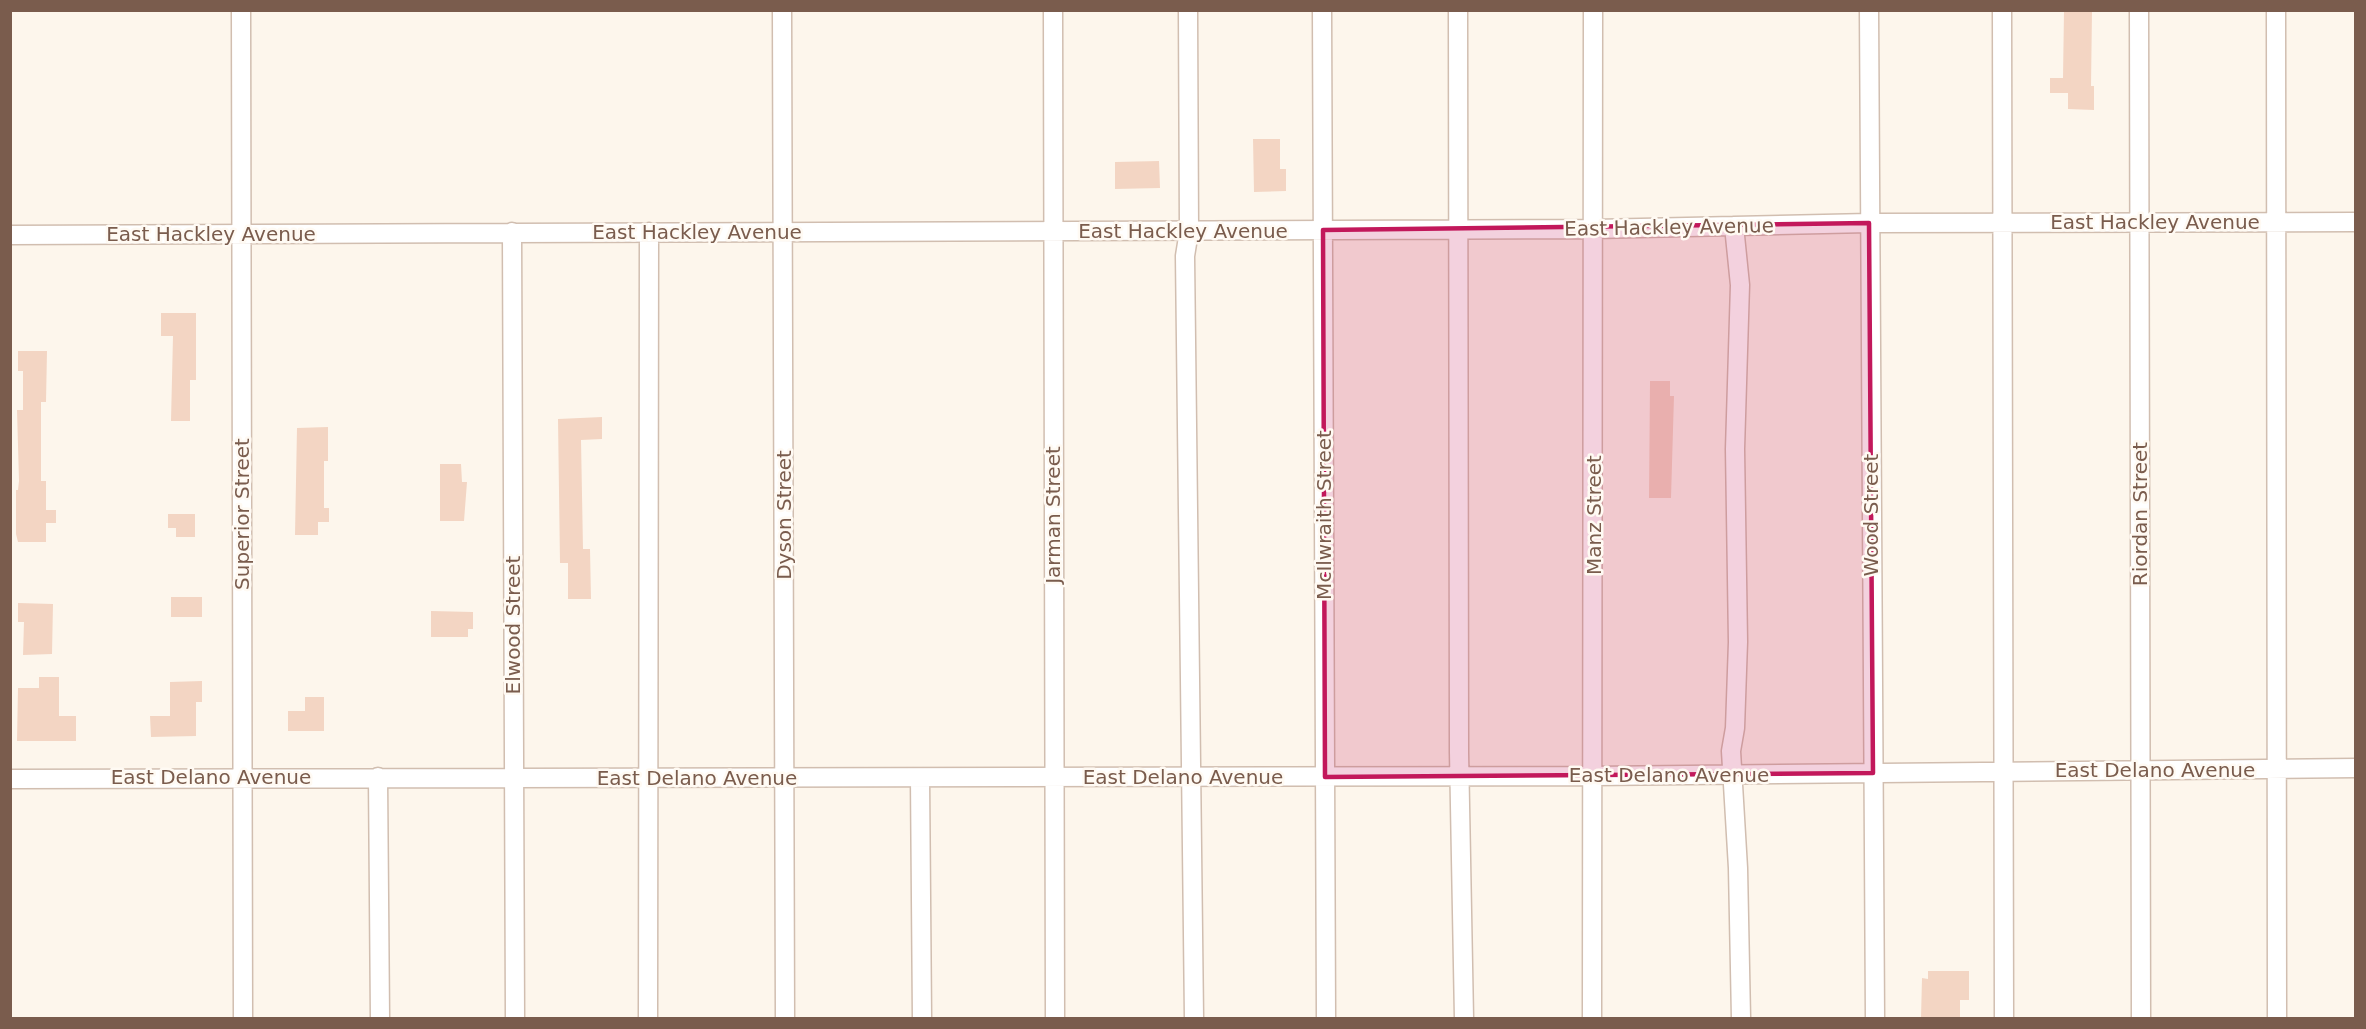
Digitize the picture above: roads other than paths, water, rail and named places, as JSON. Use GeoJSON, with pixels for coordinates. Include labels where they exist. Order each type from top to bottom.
{"type":"FeatureCollection","features":[{"type":"Feature","properties":{"kind":"street","name":"Superior Street"},"geometry":{"type":"LineString","coordinates":[[242,10],[243,1018]]}},
{"type":"Feature","properties":{"kind":"street","name":"Dyson Street"},"geometry":{"type":"LineString","coordinates":[[782,10],[785,1018]]}},
{"type":"Feature","properties":{"kind":"street","name":"Jarman Street"},"geometry":{"type":"LineString","coordinates":[[1053,10],[1054,1018]]}},
{"type":"Feature","properties":{"kind":"street"},"geometry":{"type":"LineString","coordinates":[[1188,10],[1188,231],[1185,256],[1194,1018]]}},
{"type":"Feature","properties":{"kind":"street","name":"McIlwraith Street"},"geometry":{"type":"LineString","coordinates":[[1322,10],[1326,1018]]}},
{"type":"Feature","properties":{"kind":"street"},"geometry":{"type":"LineString","coordinates":[[1458,10],[1460,776],[1464,1018]]}},
{"type":"Feature","properties":{"kind":"street","name":"Manz Street"},"geometry":{"type":"LineString","coordinates":[[1592,1018],[1593,10]]}},
{"type":"Feature","properties":{"kind":"street","name":"Wood Street"},"geometry":{"type":"LineString","coordinates":[[1869,10],[1875,1018]]}},
{"type":"Feature","properties":{"kind":"street"},"geometry":{"type":"LineString","coordinates":[[2002,10],[2004,1018]]}},
{"type":"Feature","properties":{"kind":"street","name":"Riordan Street"},"geometry":{"type":"LineString","coordinates":[[2139,10],[2141,1018]]}},
{"type":"Feature","properties":{"kind":"street"},"geometry":{"type":"LineString","coordinates":[[2276,10],[2277,1018]]}},
{"type":"Feature","properties":{"kind":"street","name":"East Hackley Avenue"},"geometry":{"type":"LineString","coordinates":[[10,235],[1458,230],[1869,223],[2355,222]]}},
{"type":"Feature","properties":{"kind":"street"},"geometry":{"type":"LineString","coordinates":[[1734,226],[1740,285],[1735,449],[1738,642],[1732,774],[1738,868],[1741,1018]]}},
{"type":"Feature","properties":{"kind":"street","name":"Elwood Street"},"geometry":{"type":"LineString","coordinates":[[512,232],[515,1018]]}},
{"type":"Feature","properties":{"kind":"street"},"geometry":{"type":"LineString","coordinates":[[648,1018],[649,232]]}},
{"type":"Feature","properties":{"kind":"street","name":"East Delano Avenue"},"geometry":{"type":"LineString","coordinates":[[10,779],[1594,776],[2355,768]]}},
{"type":"Feature","properties":{"kind":"street"},"geometry":{"type":"LineString","coordinates":[[378,777],[380,1018]]}},
{"type":"Feature","properties":{"kind":"street"},"geometry":{"type":"LineString","coordinates":[[920,778],[922,1018]]}}]}
